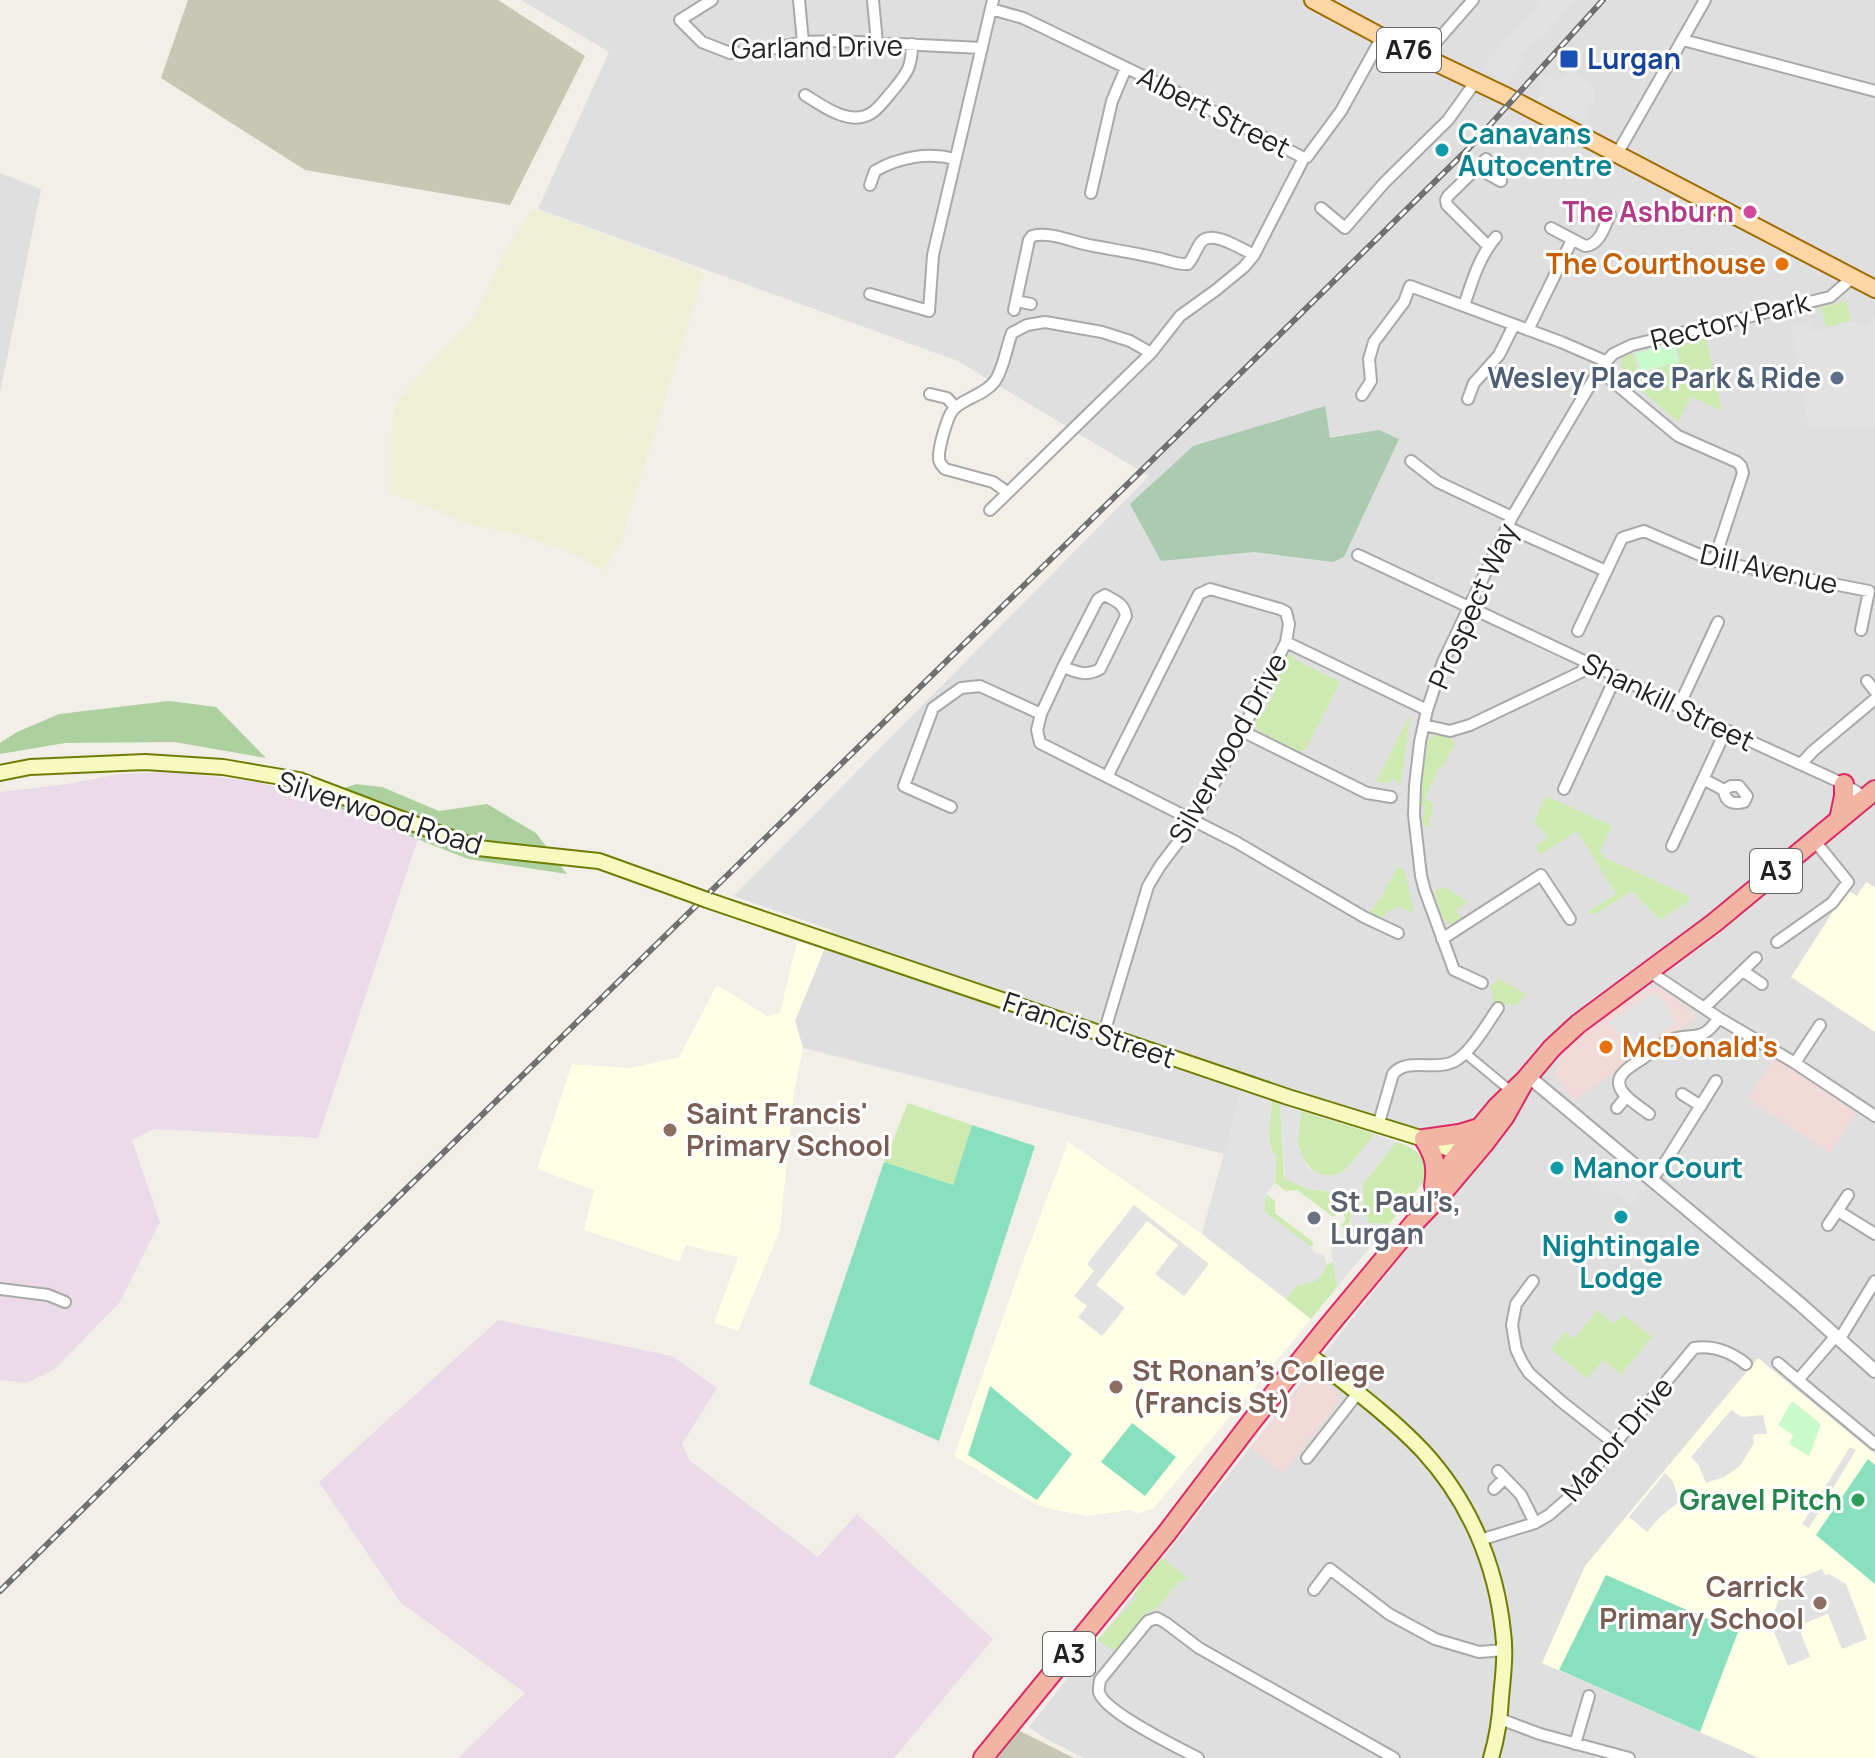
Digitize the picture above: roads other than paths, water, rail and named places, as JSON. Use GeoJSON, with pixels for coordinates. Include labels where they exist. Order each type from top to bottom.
{"type":"FeatureCollection","features":[{"type":"Feature","properties":{"kind":"highway"},"geometry":{"type":"LineString","coordinates":[[1839,820],[1844,784]]}},
{"type":"Feature","properties":{"kind":"highway","name":"A3"},"geometry":{"type":"LineString","coordinates":[[983,1758],[1414,1223],[1464,1157],[1479,1128],[1552,1048],[1578,1024],[1714,923],[1871,794]]}},
{"type":"Feature","properties":{"kind":"highway","name":"A3"},"geometry":{"type":"LineString","coordinates":[[1414,1223],[1433,1189],[1505,1116],[1522,1083]]}},
{"type":"Feature","properties":{"kind":"highway"},"geometry":{"type":"LineString","coordinates":[[1433,1189],[1436,1162],[1424,1139],[1479,1128]]}},
{"type":"Feature","properties":{"kind":"main road","name":"A76"},"geometry":{"type":"LineString","coordinates":[[1313,0],[1382,37],[1476,81],[1873,288]]}},
{"type":"Feature","properties":{"kind":"main road","name":"Silverwood Road"},"geometry":{"type":"LineString","coordinates":[[0,773],[30,767],[145,762],[223,767],[299,780],[478,848],[599,861],[707,900]]}},
{"type":"Feature","properties":{"kind":"main road","name":"Francis Street"},"geometry":{"type":"LineString","coordinates":[[707,900],[1292,1099],[1424,1139],[1464,1157]]}},
{"type":"Feature","properties":{"kind":"main road"},"geometry":{"type":"LineString","coordinates":[[1307,1353],[1358,1393],[1424,1452],[1459,1498],[1480,1540],[1498,1600],[1504,1650],[1500,1719],[1491,1758]]}},
{"type":"Feature","properties":{"kind":"street","name":"Garland Drive"},"geometry":{"type":"LineString","coordinates":[[712,0],[680,20],[702,42],[730,53],[757,52],[803,42],[982,48]]}},
{"type":"Feature","properties":{"kind":"street"},"geometry":{"type":"LineString","coordinates":[[799,0],[803,42]]}},
{"type":"Feature","properties":{"kind":"street"},"geometry":{"type":"LineString","coordinates":[[873,0],[877,43]]}},
{"type":"Feature","properties":{"kind":"street"},"geometry":{"type":"LineString","coordinates":[[1423,57],[1473,0]]}},
{"type":"Feature","properties":{"kind":"street"},"geometry":{"type":"LineString","coordinates":[[1617,154],[1705,0]]}},
{"type":"Feature","properties":{"kind":"street"},"geometry":{"type":"LineString","coordinates":[[870,294],[929,311],[933,255],[992,5]]}},
{"type":"Feature","properties":{"kind":"street","name":"Albert Street"},"geometry":{"type":"LineString","coordinates":[[992,5],[1126,68],[1304,158],[1341,111],[1382,37]]}},
{"type":"Feature","properties":{"kind":"street"},"geometry":{"type":"LineString","coordinates":[[1683,40],[1875,91]]}},
{"type":"Feature","properties":{"kind":"street"},"geometry":{"type":"LineString","coordinates":[[805,95],[835,113],[860,117],[872,113],[904,77],[912,62],[912,44]]}},
{"type":"Feature","properties":{"kind":"street"},"geometry":{"type":"LineString","coordinates":[[1091,193],[1112,101],[1126,68]]}},
{"type":"Feature","properties":{"kind":"street"},"geometry":{"type":"LineString","coordinates":[[1321,208],[1345,228],[1384,183],[1448,120],[1476,81]]}},
{"type":"Feature","properties":{"kind":"street"},"geometry":{"type":"LineString","coordinates":[[870,185],[875,171],[888,163],[918,157],[946,156],[955,159]]}},
{"type":"Feature","properties":{"kind":"street"},"geometry":{"type":"LineString","coordinates":[[990,510],[1151,353],[1180,316],[1244,267],[1254,255],[1304,158]]}},
{"type":"Feature","properties":{"kind":"street"},"geometry":{"type":"LineString","coordinates":[[1464,306],[1475,272],[1492,241],[1447,205],[1446,200],[1486,159]]}},
{"type":"Feature","properties":{"kind":"street"},"geometry":{"type":"LineString","coordinates":[[1477,168],[1501,181]]}},
{"type":"Feature","properties":{"kind":"street"},"geometry":{"type":"LineString","coordinates":[[1551,228],[1585,246],[1596,243],[1610,215]]}},
{"type":"Feature","properties":{"kind":"street"},"geometry":{"type":"LineString","coordinates":[[1031,304],[1015,306],[1032,236],[1152,256],[1180,264],[1188,264],[1202,241],[1208,237],[1223,240],[1254,255]]}},
{"type":"Feature","properties":{"kind":"street"},"geometry":{"type":"LineString","coordinates":[[1528,330],[1572,240]]}},
{"type":"Feature","properties":{"kind":"street","name":"Rectory Park"},"geometry":{"type":"LineString","coordinates":[[1602,366],[1621,349],[1632,345],[1830,297],[1852,278]]}},
{"type":"Feature","properties":{"kind":"street"},"geometry":{"type":"LineString","coordinates":[[1362,395],[1371,381],[1369,359],[1374,342],[1404,302],[1410,286],[1528,330],[1602,366],[1678,436],[1741,466],[1743,473],[1714,561]]}},
{"type":"Feature","properties":{"kind":"street"},"geometry":{"type":"LineString","coordinates":[[1007,492],[993,482],[945,469],[939,457],[948,418],[955,407],[989,387],[998,377],[1012,333],[1027,325],[1045,322],[1102,332],[1130,341],[1151,353]]}},
{"type":"Feature","properties":{"kind":"street"},"geometry":{"type":"LineString","coordinates":[[1468,399],[1474,383],[1499,355],[1514,325]]}},
{"type":"Feature","properties":{"kind":"street","name":"Prospect Way"},"geometry":{"type":"LineString","coordinates":[[1482,983],[1454,970],[1421,876],[1414,815],[1424,725],[1443,662],[1510,522],[1602,366]]}},
{"type":"Feature","properties":{"kind":"street"},"geometry":{"type":"LineString","coordinates":[[930,394],[947,398],[955,407]]}},
{"type":"Feature","properties":{"kind":"street"},"geometry":{"type":"LineString","coordinates":[[1411,461],[1438,482],[1606,571]]}},
{"type":"Feature","properties":{"kind":"street","name":"Dill Avenue"},"geometry":{"type":"LineString","coordinates":[[1578,631],[1622,538],[1644,531],[1714,561],[1869,591],[1861,630]]}},
{"type":"Feature","properties":{"kind":"street","name":"Shankill Street"},"geometry":{"type":"LineString","coordinates":[[1358,555],[1726,730],[1871,794]]}},
{"type":"Feature","properties":{"kind":"street"},"geometry":{"type":"LineString","coordinates":[[1107,777],[1196,598],[1203,590],[1210,589],[1286,612],[1289,624],[1286,642],[1427,710]]}},
{"type":"Feature","properties":{"kind":"street"},"geometry":{"type":"LineString","coordinates":[[1063,667],[1083,675],[1100,669],[1126,616],[1120,603],[1105,595],[1098,599],[1063,667],[1041,714],[1037,730],[1040,743],[1236,842],[1364,917],[1398,933]]}},
{"type":"Feature","properties":{"kind":"street"},"geometry":{"type":"LineString","coordinates":[[1679,706],[1718,622]]}},
{"type":"Feature","properties":{"kind":"street","name":"Silverwood Drive"},"geometry":{"type":"LineString","coordinates":[[1104,1033],[1148,886],[1194,821],[1286,642]]}},
{"type":"Feature","properties":{"kind":"street"},"geometry":{"type":"LineString","coordinates":[[1424,725],[1450,731],[1470,725],[1581,672],[1587,663]]}},
{"type":"Feature","properties":{"kind":"street"},"geometry":{"type":"LineString","coordinates":[[1564,789],[1616,676]]}},
{"type":"Feature","properties":{"kind":"street"},"geometry":{"type":"LineString","coordinates":[[1867,681],[1875,691]]}},
{"type":"Feature","properties":{"kind":"street"},"geometry":{"type":"LineString","coordinates":[[951,807],[905,788],[904,784],[933,708],[961,688],[980,686],[1041,714]]}},
{"type":"Feature","properties":{"kind":"street"},"geometry":{"type":"LineString","coordinates":[[1801,764],[1875,699]]}},
{"type":"Feature","properties":{"kind":"street"},"geometry":{"type":"LineString","coordinates":[[1672,846],[1726,730]]}},
{"type":"Feature","properties":{"kind":"street"},"geometry":{"type":"LineString","coordinates":[[1242,731],[1367,793],[1391,797]]}},
{"type":"Feature","properties":{"kind":"street"},"geometry":{"type":"LineString","coordinates":[[1703,779],[1724,790]]}},
{"type":"Feature","properties":{"kind":"street"},"geometry":{"type":"LineString","coordinates":[[1777,942],[1832,903],[1848,882],[1814,840]]}},
{"type":"Feature","properties":{"kind":"street"},"geometry":{"type":"LineString","coordinates":[[1442,939],[1541,875],[1570,919]]}},
{"type":"Feature","properties":{"kind":"street"},"geometry":{"type":"LineString","coordinates":[[1704,1008],[1756,958]]}},
{"type":"Feature","properties":{"kind":"street"},"geometry":{"type":"LineString","coordinates":[[1743,971],[1762,984]]}},
{"type":"Feature","properties":{"kind":"street"},"geometry":{"type":"LineString","coordinates":[[1650,972],[1875,1116]]}},
{"type":"Feature","properties":{"kind":"street"},"geometry":{"type":"LineString","coordinates":[[1378,1126],[1393,1074],[1398,1068],[1404,1065],[1446,1065],[1457,1060],[1465,1053],[1493,1009]]}},
{"type":"Feature","properties":{"kind":"street"},"geometry":{"type":"LineString","coordinates":[[1649,1114],[1621,1090],[1619,1083],[1624,1072],[1670,1040],[1704,1034],[1719,1018]]}},
{"type":"Feature","properties":{"kind":"street"},"geometry":{"type":"LineString","coordinates":[[1795,1063],[1820,1025]]}},
{"type":"Feature","properties":{"kind":"street"},"geometry":{"type":"LineString","coordinates":[[1465,1053],[1522,1083],[1652,1179],[1875,1371]]}},
{"type":"Feature","properties":{"kind":"street"},"geometry":{"type":"LineString","coordinates":[[1652,1179],[1716,1081]]}},
{"type":"Feature","properties":{"kind":"street"},"geometry":{"type":"LineString","coordinates":[[1682,1094],[1701,1106]]}},
{"type":"Feature","properties":{"kind":"street"},"geometry":{"type":"LineString","coordinates":[[1617,1108],[1626,1097]]}},
{"type":"Feature","properties":{"kind":"street"},"geometry":{"type":"LineString","coordinates":[[1828,1225],[1848,1195]]}},
{"type":"Feature","properties":{"kind":"street"},"geometry":{"type":"LineString","coordinates":[[1838,1211],[1875,1234]]}},
{"type":"Feature","properties":{"kind":"street"},"geometry":{"type":"LineString","coordinates":[[1533,1281],[1516,1304],[1512,1325],[1516,1349],[1522,1362],[1529,1373],[1614,1443]]}},
{"type":"Feature","properties":{"kind":"street"},"geometry":{"type":"LineString","coordinates":[[1798,1380],[1837,1338],[1875,1281]]}},
{"type":"Feature","properties":{"kind":"street"},"geometry":{"type":"LineString","coordinates":[[0,1289],[48,1295],[65,1302]]}},
{"type":"Feature","properties":{"kind":"street","name":"Manor Drive"},"geometry":{"type":"LineString","coordinates":[[1480,1540],[1535,1523],[1573,1494],[1694,1348],[1714,1348],[1735,1355],[1746,1364]]}},
{"type":"Feature","properties":{"kind":"street"},"geometry":{"type":"LineString","coordinates":[[1778,1363],[1875,1444]]}},
{"type":"Feature","properties":{"kind":"street"},"geometry":{"type":"LineString","coordinates":[[1307,1458],[1358,1393]]}},
{"type":"Feature","properties":{"kind":"street"},"geometry":{"type":"LineString","coordinates":[[1494,1489],[1501,1474],[1521,1495],[1535,1523]]}},
{"type":"Feature","properties":{"kind":"street"},"geometry":{"type":"LineString","coordinates":[[1314,1590],[1330,1569],[1389,1614],[1435,1639],[1479,1652],[1504,1650]]}},
{"type":"Feature","properties":{"kind":"street"},"geometry":{"type":"LineString","coordinates":[[1198,1758],[1131,1722],[1099,1691],[1100,1680],[1148,1621],[1157,1618],[1199,1648],[1394,1758]]}},
{"type":"Feature","properties":{"kind":"street"},"geometry":{"type":"LineString","coordinates":[[1575,1744],[1589,1696]]}},
{"type":"Feature","properties":{"kind":"street"},"geometry":{"type":"LineString","coordinates":[[1500,1719],[1540,1734],[1629,1758]]}},
{"type":"Feature","properties":{"kind":"railway"},"geometry":{"type":"LineString","coordinates":[[0,1591],[1470,147],[1603,0]]}},
{"type":"Feature","properties":{"kind":"place","name":"Lurgan"},"geometry":{"type":"Point","coordinates":[1569,59]}},
{"type":"Feature","properties":{"kind":"place","name":"Canavans Autocentre"},"geometry":{"type":"Point","coordinates":[1442,150]}},
{"type":"Feature","properties":{"kind":"place","name":"The Ashburn"},"geometry":{"type":"Point","coordinates":[1750,212]}},
{"type":"Feature","properties":{"kind":"place","name":"The Courthouse"},"geometry":{"type":"Point","coordinates":[1782,264]}},
{"type":"Feature","properties":{"kind":"place","name":"Wesley Place Park & Ride"},"geometry":{"type":"Point","coordinates":[1837,378]}},
{"type":"Feature","properties":{"kind":"place","name":"McDonald's"},"geometry":{"type":"Point","coordinates":[1606,1047]}},
{"type":"Feature","properties":{"kind":"place","name":"Saint Francis' Primary School"},"geometry":{"type":"Point","coordinates":[670,1130]}},
{"type":"Feature","properties":{"kind":"place","name":"Manor Court"},"geometry":{"type":"Point","coordinates":[1557,1168]}},
{"type":"Feature","properties":{"kind":"place","name":"Nightingale Lodge"},"geometry":{"type":"Point","coordinates":[1621,1217]}},
{"type":"Feature","properties":{"kind":"place","name":"St. Paul’s, Lurgan"},"geometry":{"type":"Point","coordinates":[1314,1218]}},
{"type":"Feature","properties":{"kind":"place","name":"St Ronan's College (Francis St)"},"geometry":{"type":"Point","coordinates":[1116,1387]}},
{"type":"Feature","properties":{"kind":"place","name":"Gravel Pitch"},"geometry":{"type":"Point","coordinates":[1858,1500]}},
{"type":"Feature","properties":{"kind":"place","name":"Carrick Primary School"},"geometry":{"type":"Point","coordinates":[1820,1603]}}]}
